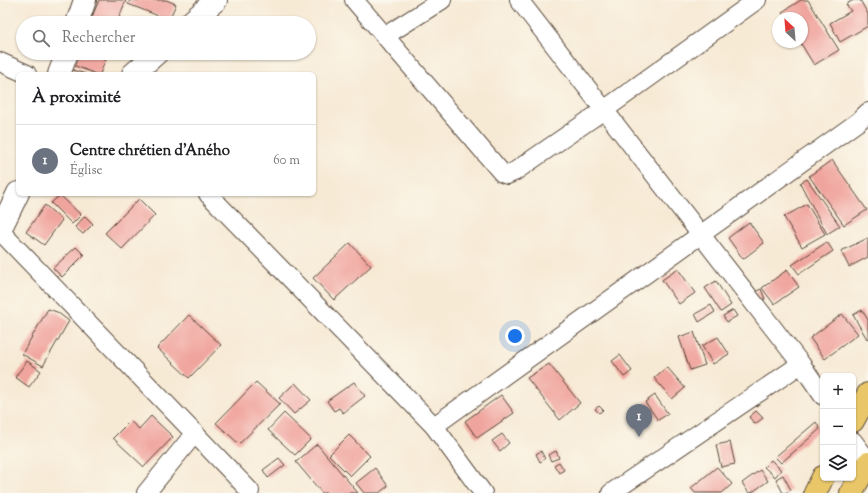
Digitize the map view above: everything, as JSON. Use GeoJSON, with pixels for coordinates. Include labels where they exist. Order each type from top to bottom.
{"type":"FeatureCollection","features":[{"type":"Feature","properties":{"kind":"highway"},"geometry":{"type":"LineString","coordinates":[[856,416],[868,394]]}},
{"type":"Feature","properties":{"kind":"highway"},"geometry":{"type":"LineString","coordinates":[[852,493],[868,462]]}},
{"type":"Feature","properties":{"kind":"highway"},"geometry":{"type":"LineString","coordinates":[[815,493],[821,481]]}},
{"type":"Feature","properties":{"kind":"street"},"geometry":{"type":"LineString","coordinates":[[79,16],[85,0]]}},
{"type":"Feature","properties":{"kind":"street"},"geometry":{"type":"LineString","coordinates":[[198,16],[216,0]]}},
{"type":"Feature","properties":{"kind":"street"},"geometry":{"type":"LineString","coordinates":[[354,0],[502,173],[507,175],[514,172],[604,110],[757,0]]}},
{"type":"Feature","properties":{"kind":"street"},"geometry":{"type":"LineString","coordinates":[[385,36],[442,0]]}},
{"type":"Feature","properties":{"kind":"street"},"geometry":{"type":"LineString","coordinates":[[520,0],[801,364],[820,392]]}},
{"type":"Feature","properties":{"kind":"street"},"geometry":{"type":"LineString","coordinates":[[61,72],[65,60]]}},
{"type":"Feature","properties":{"kind":"street"},"geometry":{"type":"LineString","coordinates":[[135,72],[149,60]]}},
{"type":"Feature","properties":{"kind":"street"},"geometry":{"type":"LineString","coordinates":[[0,62],[22,72]]}},
{"type":"Feature","properties":{"kind":"street"},"geometry":{"type":"LineString","coordinates":[[434,426],[858,121],[868,112]]}},
{"type":"Feature","properties":{"kind":"street"},"geometry":{"type":"LineString","coordinates":[[17,196],[0,231],[250,491]]}},
{"type":"Feature","properties":{"kind":"street"},"geometry":{"type":"LineString","coordinates":[[210,196],[434,426],[483,493]]}},
{"type":"Feature","properties":{"kind":"street"},"geometry":{"type":"LineString","coordinates":[[611,493],[801,364]]}},
{"type":"Feature","properties":{"kind":"street"},"geometry":{"type":"LineString","coordinates":[[146,493],[195,433]]}},
{"type":"Feature","properties":{"kind":"street"},"geometry":{"type":"LineString","coordinates":[[856,444],[868,462]]}},
{"type":"Feature","properties":{"kind":"building"},"geometry":{"type":"Polygon","coordinates":[[[99,0],[126,0],[120,16],[92,16],[99,0]]]}},
{"type":"Feature","properties":{"kind":"building"},"geometry":{"type":"Polygon","coordinates":[[[130,0],[166,0],[176,4],[171,16],[159,16],[128,4],[130,0]]]}},
{"type":"Feature","properties":{"kind":"building"},"geometry":{"type":"Polygon","coordinates":[[[801,0],[808,0],[839,50],[814,65],[804,48],[808,48],[808,12],[782,12],[801,0]]]}},
{"type":"Feature","properties":{"kind":"building"},"geometry":{"type":"Polygon","coordinates":[[[854,0],[860,0],[868,14],[868,26],[840,42],[830,23],[851,11],[846,4],[854,0]]]}},
{"type":"Feature","properties":{"kind":"building"},"geometry":{"type":"Polygon","coordinates":[[[75,60],[105,60],[101,72],[91,72],[73,65],[75,60]]]}},
{"type":"Feature","properties":{"kind":"building"},"geometry":{"type":"Polygon","coordinates":[[[66,68],[79,72],[67,72],[66,68]]]}},
{"type":"Feature","properties":{"kind":"building"},"geometry":{"type":"Polygon","coordinates":[[[832,160],[867,210],[844,225],[809,176],[832,160]]]}},
{"type":"Feature","properties":{"kind":"building"},"geometry":{"type":"Polygon","coordinates":[[[807,179],[840,226],[827,234],[800,183],[807,179]]]}},
{"type":"Feature","properties":{"kind":"building"},"geometry":{"type":"Polygon","coordinates":[[[59,196],[61,196],[81,215],[72,224],[51,203],[59,196]]]}},
{"type":"Feature","properties":{"kind":"building"},"geometry":{"type":"Polygon","coordinates":[[[139,199],[155,215],[122,249],[105,233],[139,199]]]}},
{"type":"Feature","properties":{"kind":"building"},"geometry":{"type":"Polygon","coordinates":[[[807,204],[825,234],[802,247],[784,217],[807,204]]]}},
{"type":"Feature","properties":{"kind":"building"},"geometry":{"type":"Polygon","coordinates":[[[45,205],[62,220],[44,245],[26,232],[45,205]]]}},
{"type":"Feature","properties":{"kind":"building"},"geometry":{"type":"Polygon","coordinates":[[[85,216],[93,224],[83,234],[75,227],[85,216]]]}},
{"type":"Feature","properties":{"kind":"building"},"geometry":{"type":"Polygon","coordinates":[[[749,222],[764,243],[743,259],[728,238],[749,222]]]}},
{"type":"Feature","properties":{"kind":"building"},"geometry":{"type":"Polygon","coordinates":[[[868,238],[868,257],[849,267],[841,251],[868,238]]]}},
{"type":"Feature","properties":{"kind":"building"},"geometry":{"type":"Polygon","coordinates":[[[827,242],[833,251],[799,274],[792,265],[827,242]]]}},
{"type":"Feature","properties":{"kind":"building"},"geometry":{"type":"Polygon","coordinates":[[[350,243],[371,266],[334,300],[313,278],[350,243]]]}},
{"type":"Feature","properties":{"kind":"building"},"geometry":{"type":"Polygon","coordinates":[[[76,247],[84,255],[62,277],[53,268],[76,247]]]}},
{"type":"Feature","properties":{"kind":"building"},"geometry":{"type":"Polygon","coordinates":[[[678,269],[695,293],[679,304],[662,280],[678,269]]]}},
{"type":"Feature","properties":{"kind":"building"},"geometry":{"type":"Polygon","coordinates":[[[787,270],[799,287],[774,304],[762,288],[787,270]]]}},
{"type":"Feature","properties":{"kind":"building"},"geometry":{"type":"Polygon","coordinates":[[[716,281],[731,305],[721,312],[705,288],[716,281]]]}},
{"type":"Feature","properties":{"kind":"building"},"geometry":{"type":"Polygon","coordinates":[[[761,289],[765,299],[760,301],[755,292],[761,289]]]}},
{"type":"Feature","properties":{"kind":"building"},"geometry":{"type":"Polygon","coordinates":[[[711,305],[715,312],[699,322],[695,314],[711,305]]]}},
{"type":"Feature","properties":{"kind":"building"},"geometry":{"type":"Polygon","coordinates":[[[48,309],[57,312],[69,321],[43,366],[22,354],[48,309]]]}},
{"type":"Feature","properties":{"kind":"building"},"geometry":{"type":"Polygon","coordinates":[[[733,310],[737,316],[727,322],[723,316],[733,310]]]}},
{"type":"Feature","properties":{"kind":"building"},"geometry":{"type":"Polygon","coordinates":[[[862,310],[868,320],[867,339],[853,315],[862,310]]]}},
{"type":"Feature","properties":{"kind":"building"},"geometry":{"type":"Polygon","coordinates":[[[842,314],[858,334],[825,359],[810,338],[842,314]]]}},
{"type":"Feature","properties":{"kind":"building"},"geometry":{"type":"Polygon","coordinates":[[[189,315],[221,345],[189,378],[157,348],[189,315]]]}},
{"type":"Feature","properties":{"kind":"building"},"geometry":{"type":"Polygon","coordinates":[[[694,332],[705,365],[690,370],[679,337],[694,332]]]}},
{"type":"Feature","properties":{"kind":"building"},"geometry":{"type":"Polygon","coordinates":[[[718,337],[729,354],[713,364],[702,346],[718,337]]]}},
{"type":"Feature","properties":{"kind":"building"},"geometry":{"type":"Polygon","coordinates":[[[620,355],[632,371],[624,377],[612,361],[620,355]]]}},
{"type":"Feature","properties":{"kind":"building"},"geometry":{"type":"Polygon","coordinates":[[[27,361],[41,371],[29,387],[15,377],[27,361]]]}},
{"type":"Feature","properties":{"kind":"building"},"geometry":{"type":"Polygon","coordinates":[[[549,364],[580,403],[560,420],[527,378],[549,364]]]}},
{"type":"Feature","properties":{"kind":"building"},"geometry":{"type":"Polygon","coordinates":[[[667,367],[685,388],[672,399],[654,378],[667,367]]]}},
{"type":"Feature","properties":{"kind":"building"},"geometry":{"type":"Polygon","coordinates":[[[256,382],[280,404],[239,444],[216,423],[256,382]]]}},
{"type":"Feature","properties":{"kind":"building"},"geometry":{"type":"Polygon","coordinates":[[[354,382],[365,396],[343,413],[339,408],[334,411],[327,401],[354,382]]]}},
{"type":"Feature","properties":{"kind":"building"},"geometry":{"type":"Polygon","coordinates":[[[295,383],[311,400],[294,414],[279,398],[295,383]]]}},
{"type":"Feature","properties":{"kind":"building"},"geometry":{"type":"Polygon","coordinates":[[[501,395],[514,413],[477,438],[465,421],[501,395]]]}},
{"type":"Feature","properties":{"kind":"building"},"geometry":{"type":"Polygon","coordinates":[[[655,395],[668,414],[658,420],[645,402],[655,395]]]}},
{"type":"Feature","properties":{"kind":"building"},"geometry":{"type":"Polygon","coordinates":[[[599,406],[603,410],[599,413],[595,409],[599,406]]]}},
{"type":"Feature","properties":{"kind":"building"},"geometry":{"type":"Polygon","coordinates":[[[756,411],[763,418],[755,424],[749,417],[756,411]]]}},
{"type":"Feature","properties":{"kind":"building"},"geometry":{"type":"Polygon","coordinates":[[[284,413],[311,439],[295,455],[268,430],[284,413]]]}},
{"type":"Feature","properties":{"kind":"building"},"geometry":{"type":"Polygon","coordinates":[[[151,416],[173,437],[144,467],[113,438],[130,421],[139,429],[151,416]]]}},
{"type":"Feature","properties":{"kind":"building"},"geometry":{"type":"Polygon","coordinates":[[[816,422],[820,429],[781,463],[775,457],[816,422]]]}},
{"type":"Feature","properties":{"kind":"building"},"geometry":{"type":"Polygon","coordinates":[[[502,434],[509,443],[500,451],[492,441],[502,434]]]}},
{"type":"Feature","properties":{"kind":"building"},"geometry":{"type":"Polygon","coordinates":[[[349,435],[370,456],[350,476],[329,455],[349,435]]]}},
{"type":"Feature","properties":{"kind":"building"},"geometry":{"type":"Polygon","coordinates":[[[730,442],[735,464],[721,467],[716,445],[730,442]]]}},
{"type":"Feature","properties":{"kind":"building"},"geometry":{"type":"Polygon","coordinates":[[[317,444],[358,493],[322,493],[296,462],[317,444]]]}},
{"type":"Feature","properties":{"kind":"building"},"geometry":{"type":"Polygon","coordinates":[[[541,451],[545,459],[540,462],[536,454],[541,451]]]}},
{"type":"Feature","properties":{"kind":"building"},"geometry":{"type":"Polygon","coordinates":[[[556,451],[559,458],[551,461],[548,455],[556,451]]]}},
{"type":"Feature","properties":{"kind":"building"},"geometry":{"type":"Polygon","coordinates":[[[279,458],[285,465],[268,478],[263,470],[279,458]]]}},
{"type":"Feature","properties":{"kind":"building"},"geometry":{"type":"Polygon","coordinates":[[[771,460],[781,470],[775,477],[764,467],[771,460]]]}},
{"type":"Feature","properties":{"kind":"building"},"geometry":{"type":"Polygon","coordinates":[[[559,462],[564,470],[559,473],[554,465],[559,462]]]}},
{"type":"Feature","properties":{"kind":"building"},"geometry":{"type":"Polygon","coordinates":[[[717,467],[732,484],[722,493],[695,493],[691,488],[717,467]]]}},
{"type":"Feature","properties":{"kind":"building"},"geometry":{"type":"Polygon","coordinates":[[[375,468],[388,486],[379,493],[364,493],[356,483],[375,468]]]}},
{"type":"Feature","properties":{"kind":"building"},"geometry":{"type":"Polygon","coordinates":[[[760,470],[768,481],[749,493],[742,483],[760,470]]]}},
{"type":"Feature","properties":{"kind":"building"},"geometry":{"type":"Polygon","coordinates":[[[783,475],[791,490],[785,493],[783,493],[776,479],[783,475]]]}},
{"type":"Feature","properties":{"kind":"place","name":"Centre chrétien d'Aného"},"geometry":{"type":"Point","coordinates":[639,437]}}]}
